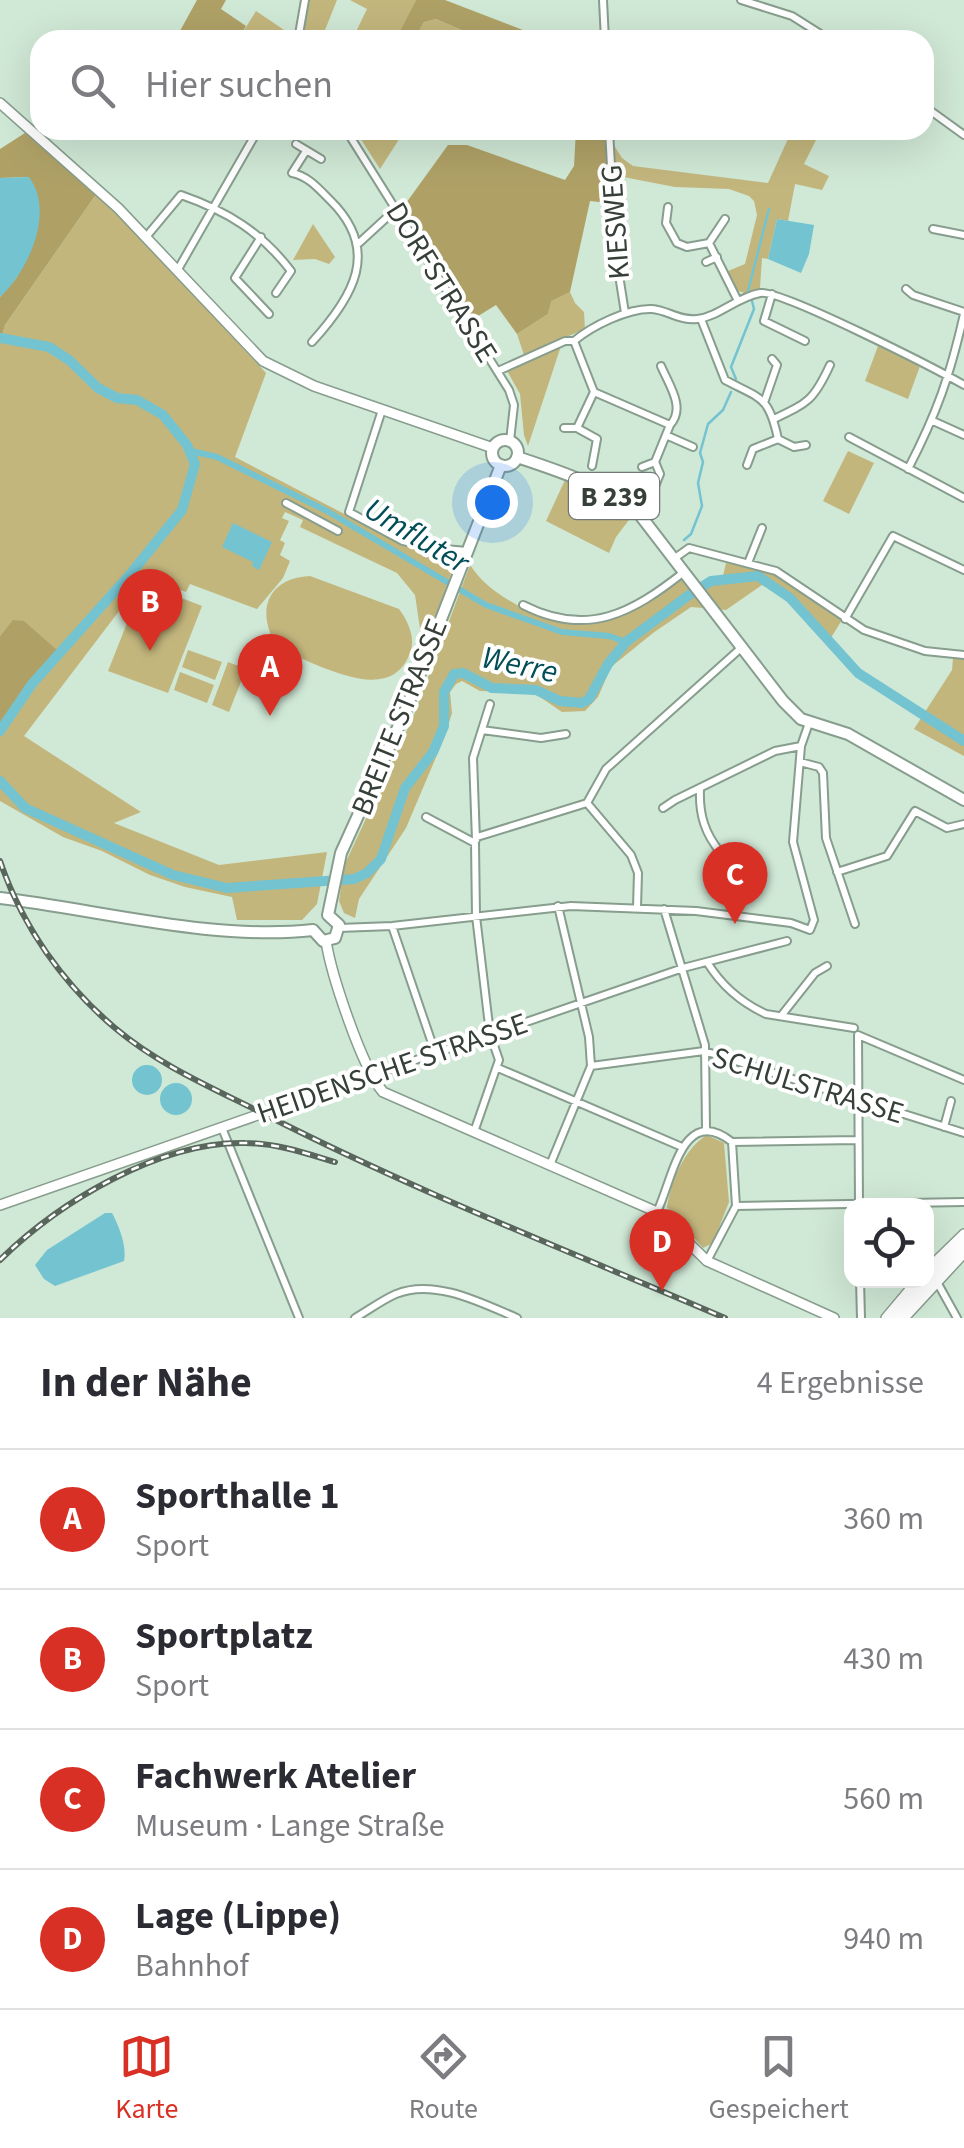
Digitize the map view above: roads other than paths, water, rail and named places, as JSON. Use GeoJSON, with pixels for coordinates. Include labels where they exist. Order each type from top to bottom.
{"type":"FeatureCollection","features":[{"type":"Feature","properties":{"kind":"main road"},"geometry":{"type":"LineString","coordinates":[[0,103],[30,130]]}},
{"type":"Feature","properties":{"kind":"main road"},"geometry":{"type":"LineString","coordinates":[[42,140],[118,208],[263,361],[295,378],[492,448]]}},
{"type":"Feature","properties":{"kind":"main road"},"geometry":{"type":"LineString","coordinates":[[510,440],[518,449],[518,457],[512,464],[500,465],[493,458],[492,448],[498,442],[510,440]]}},
{"type":"Feature","properties":{"kind":"main road","name":"B 239"},"geometry":{"type":"LineString","coordinates":[[518,457],[581,478],[640,515],[792,712],[809,723],[848,734],[964,800]]}},
{"type":"Feature","properties":{"kind":"main road","name":"BREITE STRASSE"},"geometry":{"type":"LineString","coordinates":[[328,916],[336,870],[400,724],[500,465]]}},
{"type":"Feature","properties":{"kind":"main road"},"geometry":{"type":"LineString","coordinates":[[0,898],[212,928],[282,933],[313,930]]}},
{"type":"Feature","properties":{"kind":"main road"},"geometry":{"type":"LineString","coordinates":[[328,916],[337,921],[339,928],[335,938],[326,941],[313,930],[316,920],[328,916]]}},
{"type":"Feature","properties":{"kind":"main road"},"geometry":{"type":"LineString","coordinates":[[326,941],[372,1075],[388,1095],[657,1212],[707,1260],[834,1318]]}},
{"type":"Feature","properties":{"kind":"main road","name":"HEIDENSCHE STRASSE"},"geometry":{"type":"LineString","coordinates":[[0,1205],[372,1075]]}},
{"type":"Feature","properties":{"kind":"main road"},"geometry":{"type":"LineString","coordinates":[[934,1264],[964,1234]]}},
{"type":"Feature","properties":{"kind":"main road"},"geometry":{"type":"LineString","coordinates":[[904,1312],[964,1243]]}},
{"type":"Feature","properties":{"kind":"main road"},"geometry":{"type":"LineString","coordinates":[[896,1318],[964,1253]]}},
{"type":"Feature","properties":{"kind":"main road"},"geometry":{"type":"LineString","coordinates":[[886,1318],[911,1288]]}},
{"type":"Feature","properties":{"kind":"street"},"geometry":{"type":"LineString","coordinates":[[300,30],[305,0]]}},
{"type":"Feature","properties":{"kind":"street"},"geometry":{"type":"LineString","coordinates":[[603,0],[604,30]]}},
{"type":"Feature","properties":{"kind":"street"},"geometry":{"type":"LineString","coordinates":[[741,0],[792,16],[814,30]]}},
{"type":"Feature","properties":{"kind":"street"},"geometry":{"type":"LineString","coordinates":[[934,113],[964,135]]}},
{"type":"Feature","properties":{"kind":"street"},"geometry":{"type":"LineString","coordinates":[[177,271],[252,140]]}},
{"type":"Feature","properties":{"kind":"street","name":"DORFSTRASSE"},"geometry":{"type":"LineString","coordinates":[[352,140],[510,390],[514,405],[510,440]]}},
{"type":"Feature","properties":{"kind":"street","name":"KIESWEG"},"geometry":{"type":"LineString","coordinates":[[610,140],[620,300],[625,314]]}},
{"type":"Feature","properties":{"kind":"street"},"geometry":{"type":"LineString","coordinates":[[296,144],[321,159]]}},
{"type":"Feature","properties":{"kind":"street"},"geometry":{"type":"LineString","coordinates":[[306,151],[292,173],[302,175],[338,208],[359,244],[358,274],[326,327],[312,342]]}},
{"type":"Feature","properties":{"kind":"street"},"geometry":{"type":"LineString","coordinates":[[146,237],[181,195],[215,207],[261,237],[291,271],[276,293]]}},
{"type":"Feature","properties":{"kind":"street"},"geometry":{"type":"LineString","coordinates":[[668,207],[666,223],[677,243],[688,246],[709,242],[725,220]]}},
{"type":"Feature","properties":{"kind":"street"},"geometry":{"type":"LineString","coordinates":[[359,244],[396,209]]}},
{"type":"Feature","properties":{"kind":"street"},"geometry":{"type":"LineString","coordinates":[[934,228],[964,235]]}},
{"type":"Feature","properties":{"kind":"street"},"geometry":{"type":"LineString","coordinates":[[261,237],[234,278],[269,314]]}},
{"type":"Feature","properties":{"kind":"street"},"geometry":{"type":"LineString","coordinates":[[709,242],[737,298]]}},
{"type":"Feature","properties":{"kind":"street"},"geometry":{"type":"LineString","coordinates":[[706,262],[717,258]]}},
{"type":"Feature","properties":{"kind":"street"},"geometry":{"type":"LineString","coordinates":[[906,289],[913,296],[964,313],[950,377],[908,469]]}},
{"type":"Feature","properties":{"kind":"street"},"geometry":{"type":"LineString","coordinates":[[498,371],[625,314],[654,309],[682,318],[702,319],[737,298],[759,293],[772,294],[879,342],[964,385]]}},
{"type":"Feature","properties":{"kind":"street"},"geometry":{"type":"LineString","coordinates":[[772,294],[764,321],[805,340]]}},
{"type":"Feature","properties":{"kind":"street"},"geometry":{"type":"LineString","coordinates":[[702,319],[725,380],[765,400],[778,439]]}},
{"type":"Feature","properties":{"kind":"street"},"geometry":{"type":"LineString","coordinates":[[574,340],[594,392],[670,425]]}},
{"type":"Feature","properties":{"kind":"street"},"geometry":{"type":"LineString","coordinates":[[765,400],[777,364],[772,359]]}},
{"type":"Feature","properties":{"kind":"street"},"geometry":{"type":"LineString","coordinates":[[774,419],[816,395],[830,365]]}},
{"type":"Feature","properties":{"kind":"street"},"geometry":{"type":"LineString","coordinates":[[642,466],[655,462],[676,419],[678,408],[661,366]]}},
{"type":"Feature","properties":{"kind":"street"},"geometry":{"type":"LineString","coordinates":[[577,428],[594,392]]}},
{"type":"Feature","properties":{"kind":"street"},"geometry":{"type":"LineString","coordinates":[[382,410],[349,512],[403,541],[467,551]]}},
{"type":"Feature","properties":{"kind":"street"},"geometry":{"type":"LineString","coordinates":[[933,421],[963,433]]}},
{"type":"Feature","properties":{"kind":"street"},"geometry":{"type":"LineString","coordinates":[[564,428],[577,428],[597,439],[592,466]]}},
{"type":"Feature","properties":{"kind":"street"},"geometry":{"type":"LineString","coordinates":[[668,436],[692,447]]}},
{"type":"Feature","properties":{"kind":"street"},"geometry":{"type":"LineString","coordinates":[[849,437],[964,498]]}},
{"type":"Feature","properties":{"kind":"street"},"geometry":{"type":"LineString","coordinates":[[747,465],[753,449],[778,439],[794,447],[806,445]]}},
{"type":"Feature","properties":{"kind":"street"},"geometry":{"type":"LineString","coordinates":[[650,499],[660,474],[655,462]]}},
{"type":"Feature","properties":{"kind":"street"},"geometry":{"type":"LineString","coordinates":[[286,503],[338,531]]}},
{"type":"Feature","properties":{"kind":"street"},"geometry":{"type":"LineString","coordinates":[[748,563],[762,528]]}},
{"type":"Feature","properties":{"kind":"street"},"geometry":{"type":"LineString","coordinates":[[845,619],[893,536],[964,570]]}},
{"type":"Feature","properties":{"kind":"street"},"geometry":{"type":"LineString","coordinates":[[675,558],[689,548],[748,563],[789,578],[845,619],[898,643],[925,651],[964,655]]}},
{"type":"Feature","properties":{"kind":"street"},"geometry":{"type":"LineString","coordinates":[[522,605],[573,623],[595,620],[645,602],[689,576]]}},
{"type":"Feature","properties":{"kind":"street"},"geometry":{"type":"LineString","coordinates":[[426,817],[476,840],[587,803],[606,769],[742,647]]}},
{"type":"Feature","properties":{"kind":"street"},"geometry":{"type":"LineString","coordinates":[[474,1132],[499,1060],[490,1034],[476,916],[473,758],[490,704]]}},
{"type":"Feature","properties":{"kind":"street"},"geometry":{"type":"LineString","coordinates":[[339,928],[392,926],[558,906],[664,909],[791,923],[810,930],[814,920],[793,842],[801,746],[809,723]]}},
{"type":"Feature","properties":{"kind":"street"},"geometry":{"type":"LineString","coordinates":[[482,730],[541,738],[566,734]]}},
{"type":"Feature","properties":{"kind":"street"},"geometry":{"type":"LineString","coordinates":[[664,808],[775,751],[801,746]]}},
{"type":"Feature","properties":{"kind":"street"},"geometry":{"type":"LineString","coordinates":[[800,762],[819,767],[823,773],[823,818],[855,924]]}},
{"type":"Feature","properties":{"kind":"street"},"geometry":{"type":"LineString","coordinates":[[700,790],[699,814],[712,842],[721,853],[743,853]]}},
{"type":"Feature","properties":{"kind":"street"},"geometry":{"type":"LineString","coordinates":[[587,803],[631,854],[638,873],[637,907]]}},
{"type":"Feature","properties":{"kind":"street"},"geometry":{"type":"LineString","coordinates":[[837,872],[887,856],[915,811],[946,828],[964,824]]}},
{"type":"Feature","properties":{"kind":"street"},"geometry":{"type":"LineString","coordinates":[[550,1165],[591,1066],[589,1037],[558,906]]}},
{"type":"Feature","properties":{"kind":"street"},"geometry":{"type":"LineString","coordinates":[[664,909],[705,1045],[706,1129]]}},
{"type":"Feature","properties":{"kind":"street"},"geometry":{"type":"LineString","coordinates":[[392,926],[435,1052]]}},
{"type":"Feature","properties":{"kind":"street","name":"HEIDENSCHE STRASSE"},"geometry":{"type":"LineString","coordinates":[[372,1075],[684,968],[787,941]]}},
{"type":"Feature","properties":{"kind":"street"},"geometry":{"type":"LineString","coordinates":[[707,962],[735,996],[754,1008],[856,1032],[964,1080]]}},
{"type":"Feature","properties":{"kind":"street"},"geometry":{"type":"LineString","coordinates":[[781,1017],[815,973],[827,966]]}},
{"type":"Feature","properties":{"kind":"street"},"geometry":{"type":"LineString","coordinates":[[856,1032],[858,1198]]}},
{"type":"Feature","properties":{"kind":"street","name":"SCHULSTRASSE"},"geometry":{"type":"LineString","coordinates":[[591,1066],[704,1052],[964,1133]]}},
{"type":"Feature","properties":{"kind":"street"},"geometry":{"type":"LineString","coordinates":[[498,1068],[682,1147]]}},
{"type":"Feature","properties":{"kind":"street"},"geometry":{"type":"LineString","coordinates":[[944,1126],[952,1100]]}},
{"type":"Feature","properties":{"kind":"street"},"geometry":{"type":"LineString","coordinates":[[222,1126],[299,1318]]}},
{"type":"Feature","properties":{"kind":"street"},"geometry":{"type":"LineString","coordinates":[[657,1212],[682,1147],[706,1129],[718,1131],[732,1142],[856,1140]]}},
{"type":"Feature","properties":{"kind":"street"},"geometry":{"type":"LineString","coordinates":[[707,1260],[736,1206],[732,1142]]}},
{"type":"Feature","properties":{"kind":"street"},"geometry":{"type":"LineString","coordinates":[[934,1203],[964,1204]]}},
{"type":"Feature","properties":{"kind":"street"},"geometry":{"type":"LineString","coordinates":[[736,1206],[844,1204]]}},
{"type":"Feature","properties":{"kind":"street"},"geometry":{"type":"LineString","coordinates":[[936,1281],[957,1318]]}},
{"type":"Feature","properties":{"kind":"street"},"geometry":{"type":"LineString","coordinates":[[860,1288],[860,1318]]}},
{"type":"Feature","properties":{"kind":"street"},"geometry":{"type":"LineString","coordinates":[[355,1318],[368,1315],[408,1291],[456,1292],[517,1318]]}},
{"type":"Feature","properties":{"kind":"water"},"geometry":{"type":"Polygon","coordinates":[[[29,177],[40,207],[35,240],[20,272],[0,297],[0,178],[29,177]]]}},
{"type":"Feature","properties":{"kind":"water"},"geometry":{"type":"Polygon","coordinates":[[[777,219],[814,225],[801,273],[768,259],[777,219]]]}},
{"type":"Feature","properties":{"kind":"water"},"geometry":{"type":"Polygon","coordinates":[[[233,523],[272,542],[259,570],[252,566],[253,562],[222,547],[233,523]]]}},
{"type":"Feature","properties":{"kind":"water"},"geometry":{"type":"Polygon","coordinates":[[[147,1065],[158,1069],[162,1080],[158,1091],[147,1095],[136,1091],[132,1080],[136,1069],[147,1065]]]}},
{"type":"Feature","properties":{"kind":"water"},"geometry":{"type":"Polygon","coordinates":[[[176,1083],[187,1088],[192,1099],[187,1110],[176,1115],[165,1110],[160,1099],[165,1088],[176,1083]]]}},
{"type":"Feature","properties":{"kind":"water"},"geometry":{"type":"Polygon","coordinates":[[[105,1213],[112,1213],[120,1230],[124,1261],[55,1286],[44,1279],[35,1265],[47,1250],[105,1213]]]}},
{"type":"Feature","properties":{"kind":"waterway"},"geometry":{"type":"LineString","coordinates":[[748,291],[769,209]]}},
{"type":"Feature","properties":{"kind":"waterway"},"geometry":{"type":"LineString","coordinates":[[736,379],[731,367],[754,309],[752,301]]}},
{"type":"Feature","properties":{"kind":"waterway","name":"Werre"},"geometry":{"type":"LineString","coordinates":[[0,338],[49,347],[98,388],[117,398],[137,400],[163,415],[187,445],[195,464],[182,510],[32,684],[0,731]]}},
{"type":"Feature","properties":{"kind":"waterway"},"geometry":{"type":"LineString","coordinates":[[684,540],[691,534],[702,506],[698,483],[703,462],[700,453],[708,424],[723,410],[731,392]]}},
{"type":"Feature","properties":{"kind":"waterway","name":"Umfluter"},"geometry":{"type":"LineString","coordinates":[[191,451],[217,457],[327,511],[486,605],[562,632],[609,636],[626,642]]}},
{"type":"Feature","properties":{"kind":"waterway","name":"Werre"},"geometry":{"type":"LineString","coordinates":[[0,781],[25,808],[173,875],[227,888],[354,879],[381,859],[405,788],[433,752],[444,726],[444,692],[454,674],[463,673],[492,688],[536,690],[560,701],[582,703],[589,699],[608,664],[626,642],[689,595],[711,581],[758,576],[790,598],[858,673],[964,741]]}},
{"type":"Feature","properties":{"kind":"railway"},"geometry":{"type":"LineString","coordinates":[[0,861],[32,931],[62,973],[96,1011],[150,1054],[379,1170],[725,1318]]}},
{"type":"Feature","properties":{"kind":"railway"},"geometry":{"type":"LineString","coordinates":[[0,1260],[81,1197],[113,1179],[179,1152],[212,1145],[257,1143],[335,1162]]}},
{"type":"Feature","properties":{"kind":"place","name":"Sportplatz"},"geometry":{"type":"Point","coordinates":[150,651]}},
{"type":"Feature","properties":{"kind":"place","name":"Sporthalle 1"},"geometry":{"type":"Point","coordinates":[270,716]}},
{"type":"Feature","properties":{"kind":"place","name":"Fachwerk Atelier"},"geometry":{"type":"Point","coordinates":[735,924]}},
{"type":"Feature","properties":{"kind":"place","name":"Lage (Lippe)"},"geometry":{"type":"Point","coordinates":[662,1291]}}]}
